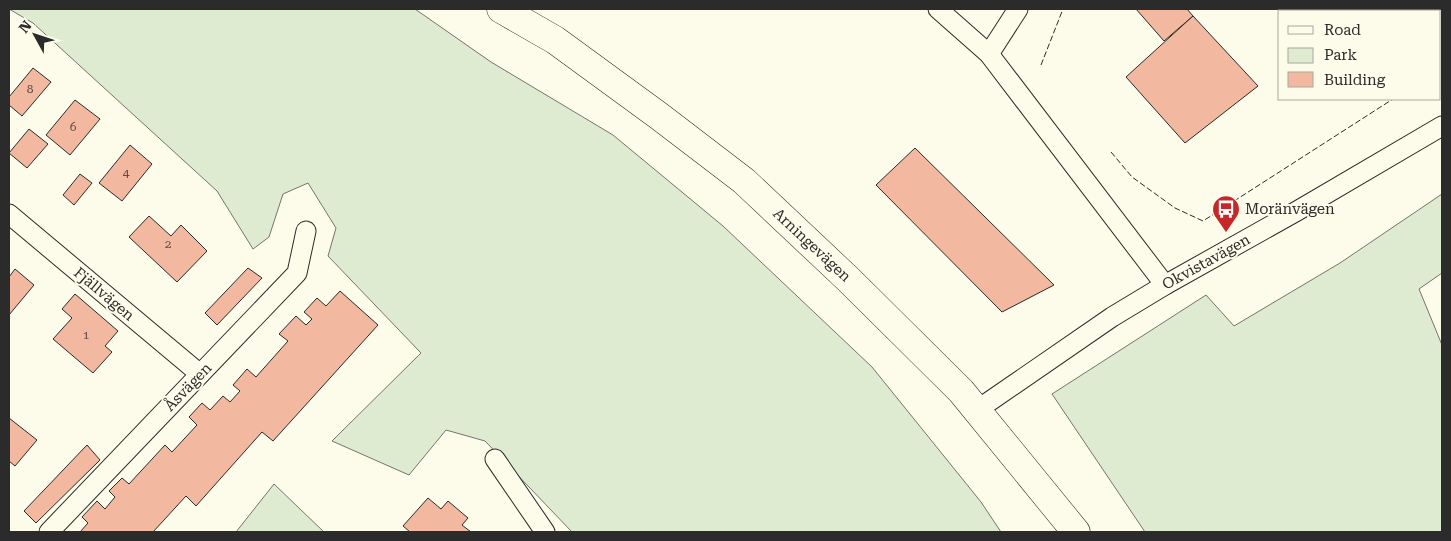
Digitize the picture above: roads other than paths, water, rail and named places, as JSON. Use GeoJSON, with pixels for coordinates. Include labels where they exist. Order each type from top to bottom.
{"type":"FeatureCollection","features":[{"type":"Feature","properties":{"kind":"main road","name":"Arningevägen"},"geometry":{"type":"LineString","coordinates":[[501,9],[555,40],[744,181],[848,279],[961,390],[1076,532]]}},
{"type":"Feature","properties":{"kind":"street"},"geometry":{"type":"LineString","coordinates":[[938,9],[989,54],[1165,285]]}},
{"type":"Feature","properties":{"kind":"street"},"geometry":{"type":"LineString","coordinates":[[989,54],[1018,9]]}},
{"type":"Feature","properties":{"kind":"street","name":"Okvistavägen"},"geometry":{"type":"LineString","coordinates":[[977,410],[1112,317],[1442,126]]}},
{"type":"Feature","properties":{"kind":"street","name":"Fjällvägen"},"geometry":{"type":"LineString","coordinates":[[9,214],[200,374]]}},
{"type":"Feature","properties":{"kind":"street","name":"Åsvägen"},"geometry":{"type":"LineString","coordinates":[[49,532],[297,273],[306,231]]}},
{"type":"Feature","properties":{"kind":"street"},"geometry":{"type":"LineString","coordinates":[[495,459],[545,532]]}},
{"type":"Feature","properties":{"kind":"place","name":"Moränvägen"},"geometry":{"type":"Point","coordinates":[1226,233]}}]}
